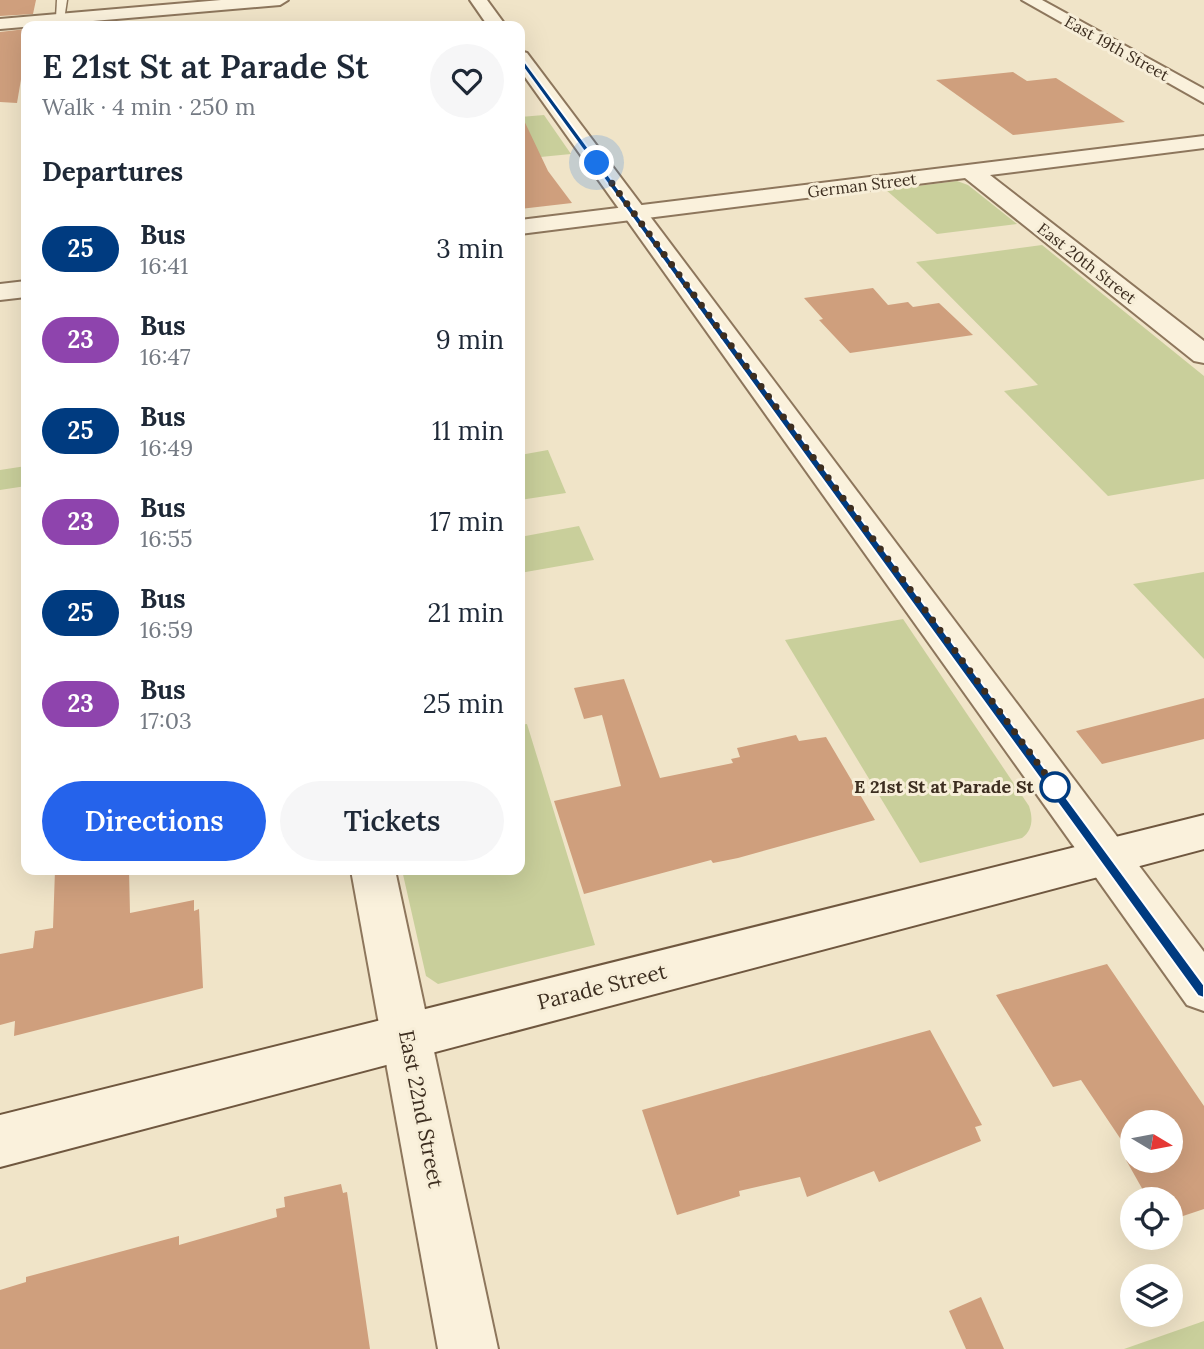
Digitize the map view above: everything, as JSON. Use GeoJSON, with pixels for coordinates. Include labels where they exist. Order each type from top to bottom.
{"type":"FeatureCollection","features":[{"type":"Feature","properties":{"kind":"street"},"geometry":{"type":"LineString","coordinates":[[24,21],[199,3],[280,0]]}},
{"type":"Feature","properties":{"kind":"street"},"geometry":{"type":"LineString","coordinates":[[478,0],[493,21]]}},
{"type":"Feature","properties":{"kind":"street","name":"East 19th Street"},"geometry":{"type":"LineString","coordinates":[[1030,0],[1204,97]]}},
{"type":"Feature","properties":{"kind":"street"},"geometry":{"type":"LineString","coordinates":[[199,3],[201,21]]}},
{"type":"Feature","properties":{"kind":"street"},"geometry":{"type":"LineString","coordinates":[[0,23],[21,21]]}},
{"type":"Feature","properties":{"kind":"street"},"geometry":{"type":"LineString","coordinates":[[525,64],[1204,990]]}},
{"type":"Feature","properties":{"kind":"street","name":"German Street"},"geometry":{"type":"LineString","coordinates":[[525,226],[1204,142]]}},
{"type":"Feature","properties":{"kind":"street","name":"East 20th Street"},"geometry":{"type":"LineString","coordinates":[[970,171],[1204,355]]}},
{"type":"Feature","properties":{"kind":"street"},"geometry":{"type":"LineString","coordinates":[[0,292],[21,290]]}},
{"type":"Feature","properties":{"kind":"street","name":"Parade Street"},"geometry":{"type":"LineString","coordinates":[[0,1141],[1204,832]]}},
{"type":"Feature","properties":{"kind":"street","name":"East 22nd Street"},"geometry":{"type":"LineString","coordinates":[[374,875],[468,1349]]}},
{"type":"Feature","properties":{"kind":"lane"},"geometry":{"type":"LineString","coordinates":[[61,18],[62,0]]}},
{"type":"Feature","properties":{"kind":"green space"},"geometry":{"type":"Polygon","coordinates":[[[544,115],[571,154],[525,159],[525,117],[544,115]]]}},
{"type":"Feature","properties":{"kind":"green space"},"geometry":{"type":"Polygon","coordinates":[[[957,181],[968,185],[1017,224],[937,234],[886,190],[957,181]]]}},
{"type":"Feature","properties":{"kind":"green space"},"geometry":{"type":"Polygon","coordinates":[[[1042,245],[1204,376],[1204,479],[1108,496],[1004,391],[1038,385],[916,262],[1042,245]]]}},
{"type":"Feature","properties":{"kind":"green space"},"geometry":{"type":"Polygon","coordinates":[[[548,450],[566,493],[525,499],[525,454],[548,450]]]}},
{"type":"Feature","properties":{"kind":"green space"},"geometry":{"type":"Polygon","coordinates":[[[21,467],[21,487],[0,490],[0,470],[21,467]]]}},
{"type":"Feature","properties":{"kind":"green space"},"geometry":{"type":"Polygon","coordinates":[[[579,526],[594,560],[525,572],[525,536],[579,526]]]}},
{"type":"Feature","properties":{"kind":"green space"},"geometry":{"type":"Polygon","coordinates":[[[1204,572],[1204,659],[1133,584],[1204,572]]]}},
{"type":"Feature","properties":{"kind":"green space"},"geometry":{"type":"Polygon","coordinates":[[[903,619],[1029,806],[1031,823],[1022,838],[920,863],[785,640],[903,619]]]}},
{"type":"Feature","properties":{"kind":"green space"},"geometry":{"type":"Polygon","coordinates":[[[525,724],[595,945],[438,984],[426,976],[403,875],[525,875],[525,724]]]}},
{"type":"Feature","properties":{"kind":"green space"},"geometry":{"type":"Polygon","coordinates":[[[1204,1321],[1204,1349],[1124,1349],[1204,1321]]]}},
{"type":"Feature","properties":{"kind":"building"},"geometry":{"type":"Polygon","coordinates":[[[0,0],[36,0],[33,14],[0,16],[0,0]]]}},
{"type":"Feature","properties":{"kind":"building"},"geometry":{"type":"Polygon","coordinates":[[[21,30],[21,79],[17,103],[0,102],[0,32],[21,30]]]}},
{"type":"Feature","properties":{"kind":"building"},"geometry":{"type":"Polygon","coordinates":[[[1013,72],[1027,81],[1056,78],[1125,122],[1013,135],[936,80],[1013,72]]]}},
{"type":"Feature","properties":{"kind":"building"},"geometry":{"type":"Polygon","coordinates":[[[525,123],[548,171],[572,203],[525,208],[525,123]]]}},
{"type":"Feature","properties":{"kind":"building"},"geometry":{"type":"Polygon","coordinates":[[[873,288],[888,305],[908,302],[913,307],[939,303],[973,335],[850,353],[819,320],[823,319],[804,298],[873,288]]]}},
{"type":"Feature","properties":{"kind":"building"},"geometry":{"type":"Polygon","coordinates":[[[624,679],[660,778],[733,763],[731,759],[740,757],[737,748],[796,735],[799,741],[826,737],[875,820],[738,858],[713,863],[711,860],[584,894],[554,801],[621,786],[602,715],[584,719],[574,688],[624,679]]]}},
{"type":"Feature","properties":{"kind":"building"},"geometry":{"type":"Polygon","coordinates":[[[1204,698],[1204,739],[1102,764],[1076,731],[1204,698]]]}},
{"type":"Feature","properties":{"kind":"building"},"geometry":{"type":"Polygon","coordinates":[[[55,875],[129,875],[130,913],[194,900],[194,911],[199,909],[203,988],[14,1036],[15,1021],[0,1025],[0,954],[33,948],[35,931],[53,928],[55,875]]]}},
{"type":"Feature","properties":{"kind":"building"},"geometry":{"type":"Polygon","coordinates":[[[1107,964],[1204,1106],[1204,1209],[1183,1216],[1183,1187],[1141,1187],[1133,1173],[1183,1173],[1183,1110],[1120,1110],[1120,1138],[1081,1080],[1053,1087],[996,995],[1107,964]]]}},
{"type":"Feature","properties":{"kind":"building"},"geometry":{"type":"Polygon","coordinates":[[[930,1030],[982,1125],[975,1127],[981,1141],[879,1182],[874,1171],[807,1197],[800,1177],[739,1191],[740,1196],[677,1215],[642,1110],[930,1030]]]}},
{"type":"Feature","properties":{"kind":"building"},"geometry":{"type":"Polygon","coordinates":[[[341,1184],[343,1193],[347,1192],[370,1349],[0,1349],[0,1290],[26,1282],[26,1277],[179,1236],[179,1245],[277,1217],[276,1209],[285,1207],[284,1197],[341,1184]]]}},
{"type":"Feature","properties":{"kind":"building"},"geometry":{"type":"Polygon","coordinates":[[[981,1297],[1004,1349],[966,1349],[949,1311],[981,1297]]]}},
{"type":"Feature","properties":{"kind":"bus line","name":"25"},"geometry":{"type":"LineString","coordinates":[[525,64],[1204,990]]}},
{"type":"Feature","properties":{"kind":"place","name":"E 21st St at Parade St"},"geometry":{"type":"Point","coordinates":[1055,787]}},
{"type":"Feature","properties":{"kind":"route"},"geometry":{"type":"LineString","coordinates":[[597,163],[1061,795],[1055,787]]}}]}
